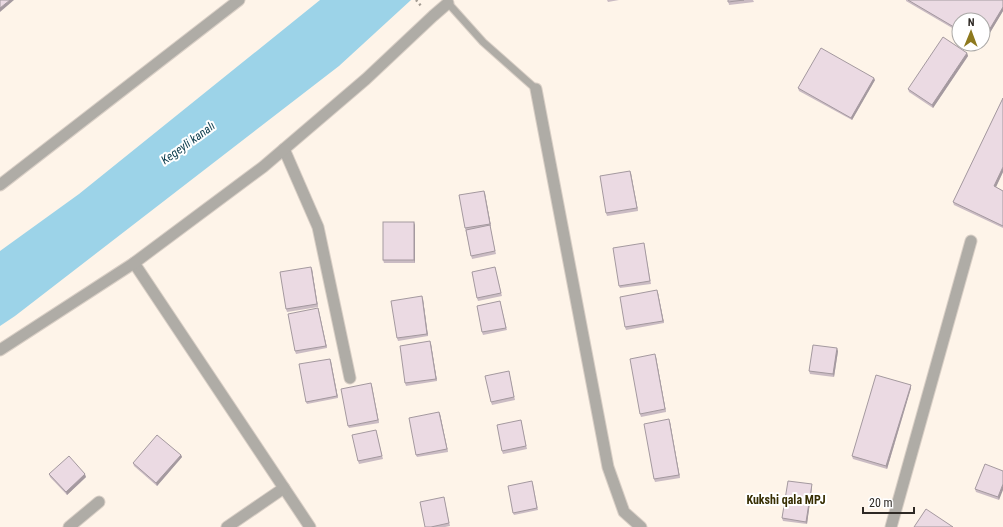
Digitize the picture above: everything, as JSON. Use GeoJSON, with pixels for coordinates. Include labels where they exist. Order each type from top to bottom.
{"type":"FeatureCollection","features":[{"type":"Feature","properties":{"kind":"street"},"geometry":{"type":"LineString","coordinates":[[0,185],[239,0]]}},
{"type":"Feature","properties":{"kind":"street"},"geometry":{"type":"LineString","coordinates":[[0,350],[134,263],[263,167],[366,79],[432,16],[448,3]]}},
{"type":"Feature","properties":{"kind":"street"},"geometry":{"type":"LineString","coordinates":[[536,89],[608,467],[624,512],[641,527]]}},
{"type":"Feature","properties":{"kind":"street"},"geometry":{"type":"LineString","coordinates":[[284,149],[318,227],[350,378]]}},
{"type":"Feature","properties":{"kind":"street"},"geometry":{"type":"LineString","coordinates":[[891,527],[971,241]]}},
{"type":"Feature","properties":{"kind":"street"},"geometry":{"type":"LineString","coordinates":[[134,263],[310,527]]}},
{"type":"Feature","properties":{"kind":"street"},"geometry":{"type":"LineString","coordinates":[[227,527],[284,488]]}},
{"type":"Feature","properties":{"kind":"street"},"geometry":{"type":"LineString","coordinates":[[69,527],[99,502]]}},
{"type":"Feature","properties":{"kind":"lane"},"geometry":{"type":"LineString","coordinates":[[448,3],[483,42],[536,89]]}},
{"type":"Feature","properties":{"kind":"path"},"geometry":{"type":"LineString","coordinates":[[416,0],[421,6]]}},
{"type":"Feature","properties":{"kind":"water","name":"Kegeyli kanalı"},"geometry":{"type":"Polygon","coordinates":[[[320,0],[411,0],[339,66],[0,326],[0,251],[79,194],[320,0]]]}},
{"type":"Feature","properties":{"kind":"building"},"geometry":{"type":"Polygon","coordinates":[[[0,0],[10,0],[0,8],[0,0]]]}},
{"type":"Feature","properties":{"kind":"building"},"geometry":{"type":"Polygon","coordinates":[[[728,0],[744,0],[728,2],[728,0]]]}},
{"type":"Feature","properties":{"kind":"building"},"geometry":{"type":"Polygon","coordinates":[[[908,0],[1003,0],[1003,7],[991,27],[991,12],[951,12],[951,25],[908,0]]]}},
{"type":"Feature","properties":{"kind":"building"},"geometry":{"type":"Polygon","coordinates":[[[943,37],[951,42],[951,52],[967,53],[932,105],[908,89],[943,37]]]}},
{"type":"Feature","properties":{"kind":"building"},"geometry":{"type":"Polygon","coordinates":[[[821,48],[874,78],[851,118],[798,88],[821,48]]]}},
{"type":"Feature","properties":{"kind":"building"},"geometry":{"type":"Polygon","coordinates":[[[1003,98],[1003,167],[994,186],[1003,191],[1003,226],[953,202],[1003,98]]]}},
{"type":"Feature","properties":{"kind":"building"},"geometry":{"type":"Polygon","coordinates":[[[630,171],[637,208],[606,213],[600,176],[630,171]]]}},
{"type":"Feature","properties":{"kind":"building"},"geometry":{"type":"Polygon","coordinates":[[[484,191],[490,224],[465,228],[459,195],[484,191]]]}},
{"type":"Feature","properties":{"kind":"building"},"geometry":{"type":"Polygon","coordinates":[[[383,222],[414,222],[414,260],[383,260],[383,222]]]}},
{"type":"Feature","properties":{"kind":"building"},"geometry":{"type":"Polygon","coordinates":[[[490,225],[495,251],[471,256],[466,230],[490,225]]]}},
{"type":"Feature","properties":{"kind":"building"},"geometry":{"type":"Polygon","coordinates":[[[644,243],[650,281],[619,286],[613,248],[644,243]]]}},
{"type":"Feature","properties":{"kind":"building"},"geometry":{"type":"Polygon","coordinates":[[[311,267],[317,304],[286,309],[280,272],[311,267]]]}},
{"type":"Feature","properties":{"kind":"building"},"geometry":{"type":"Polygon","coordinates":[[[495,267],[501,293],[477,298],[472,272],[495,267]]]}},
{"type":"Feature","properties":{"kind":"building"},"geometry":{"type":"Polygon","coordinates":[[[657,290],[663,321],[625,327],[620,297],[657,290]]]}},
{"type":"Feature","properties":{"kind":"building"},"geometry":{"type":"Polygon","coordinates":[[[422,296],[427,334],[397,338],[391,301],[422,296]]]}},
{"type":"Feature","properties":{"kind":"building"},"geometry":{"type":"Polygon","coordinates":[[[500,301],[506,328],[482,332],[477,306],[500,301]]]}},
{"type":"Feature","properties":{"kind":"building"},"geometry":{"type":"Polygon","coordinates":[[[318,308],[326,346],[295,351],[288,314],[318,308]]]}},
{"type":"Feature","properties":{"kind":"building"},"geometry":{"type":"Polygon","coordinates":[[[430,341],[436,379],[405,383],[400,346],[430,341]]]}},
{"type":"Feature","properties":{"kind":"building"},"geometry":{"type":"Polygon","coordinates":[[[813,345],[837,348],[833,374],[809,371],[813,345]]]}},
{"type":"Feature","properties":{"kind":"building"},"geometry":{"type":"Polygon","coordinates":[[[655,354],[665,409],[640,414],[630,359],[655,354]]]}},
{"type":"Feature","properties":{"kind":"building"},"geometry":{"type":"Polygon","coordinates":[[[330,359],[337,396],[306,402],[299,364],[330,359]]]}},
{"type":"Feature","properties":{"kind":"building"},"geometry":{"type":"Polygon","coordinates":[[[509,371],[514,397],[491,402],[485,376],[509,371]]]}},
{"type":"Feature","properties":{"kind":"building"},"geometry":{"type":"Polygon","coordinates":[[[876,375],[911,385],[886,466],[852,456],[876,375]]]}},
{"type":"Feature","properties":{"kind":"building"},"geometry":{"type":"Polygon","coordinates":[[[371,383],[378,420],[348,426],[341,389],[371,383]]]}},
{"type":"Feature","properties":{"kind":"building"},"geometry":{"type":"Polygon","coordinates":[[[439,412],[447,449],[416,455],[409,418],[439,412]]]}},
{"type":"Feature","properties":{"kind":"building"},"geometry":{"type":"Polygon","coordinates":[[[669,419],[679,475],[654,479],[644,424],[669,419]]]}},
{"type":"Feature","properties":{"kind":"building"},"geometry":{"type":"Polygon","coordinates":[[[521,420],[526,446],[502,451],[497,425],[521,420]]]}},
{"type":"Feature","properties":{"kind":"building"},"geometry":{"type":"Polygon","coordinates":[[[376,430],[382,456],[358,461],[352,435],[376,430]]]}},
{"type":"Feature","properties":{"kind":"building"},"geometry":{"type":"Polygon","coordinates":[[[157,435],[181,455],[156,483],[133,463],[157,435]]]}},
{"type":"Feature","properties":{"kind":"building"},"geometry":{"type":"Polygon","coordinates":[[[69,456],[85,474],[66,492],[49,474],[69,456]]]}},
{"type":"Feature","properties":{"kind":"building"},"geometry":{"type":"Polygon","coordinates":[[[985,464],[1003,471],[1003,484],[998,497],[975,489],[985,464]]]}},
{"type":"Feature","properties":{"kind":"building"},"geometry":{"type":"Polygon","coordinates":[[[532,481],[537,508],[513,513],[508,486],[532,481]]]}},
{"type":"Feature","properties":{"kind":"building"},"geometry":{"type":"Polygon","coordinates":[[[788,481],[812,484],[806,522],[782,518],[788,481]]]}},
{"type":"Feature","properties":{"kind":"building"},"geometry":{"type":"Polygon","coordinates":[[[444,497],[449,523],[425,527],[420,502],[444,497]]]}},
{"type":"Feature","properties":{"kind":"building"},"geometry":{"type":"Polygon","coordinates":[[[926,509],[953,527],[914,527],[926,509]]]}},
{"type":"Feature","properties":{"kind":"district","name":"Kukshi qala MPJ"},"geometry":{"type":"Point","coordinates":[786,500]}}]}
